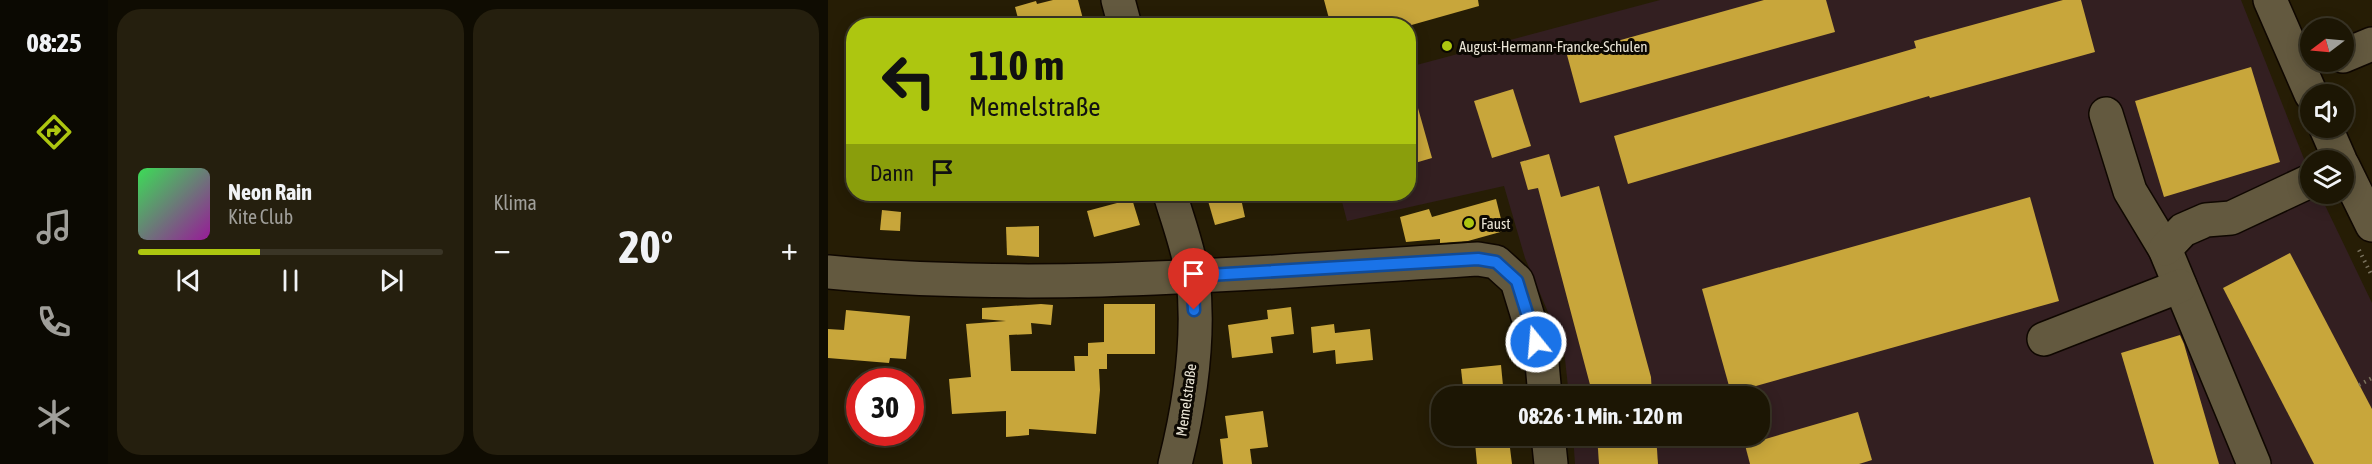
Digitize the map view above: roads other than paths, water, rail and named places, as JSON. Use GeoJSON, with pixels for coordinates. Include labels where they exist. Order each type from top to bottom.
{"type":"FeatureCollection","features":[{"type":"Feature","properties":{"kind":"street"},"geometry":{"type":"LineString","coordinates":[[1118,0],[1123,18]]}},
{"type":"Feature","properties":{"kind":"street"},"geometry":{"type":"LineString","coordinates":[[2270,0],[2314,77]]}},
{"type":"Feature","properties":{"kind":"street"},"geometry":{"type":"LineString","coordinates":[[2354,51],[2372,44]]}},
{"type":"Feature","properties":{"kind":"street"},"geometry":{"type":"LineString","coordinates":[[2106,114],[2130,191],[2165,249],[2254,464]]}},
{"type":"Feature","properties":{"kind":"street"},"geometry":{"type":"LineString","coordinates":[[2354,185],[2369,210]]}},
{"type":"Feature","properties":{"kind":"street"},"geometry":{"type":"LineString","coordinates":[[2165,249],[2193,247],[2215,237],[2231,218],[2300,186]]}},
{"type":"Feature","properties":{"kind":"street","name":"Memelstraße"},"geometry":{"type":"LineString","coordinates":[[1172,201],[1192,276],[1194,326],[1191,384],[1175,464]]}},
{"type":"Feature","properties":{"kind":"street"},"geometry":{"type":"LineString","coordinates":[[828,272],[1008,282],[1192,276],[1478,259],[1496,262],[1517,281],[1542,363],[1544,386]]}},
{"type":"Feature","properties":{"kind":"street"},"geometry":{"type":"LineString","coordinates":[[2044,339],[2180,286]]}},
{"type":"Feature","properties":{"kind":"street"},"geometry":{"type":"LineString","coordinates":[[1549,446],[1551,464]]}},
{"type":"Feature","properties":{"kind":"place","name":"August-Hermann-Francke-Schulen"},"geometry":{"type":"Point","coordinates":[1447,46]}},
{"type":"Feature","properties":{"kind":"place","name":"Faust"},"geometry":{"type":"Point","coordinates":[1469,223]}}]}
